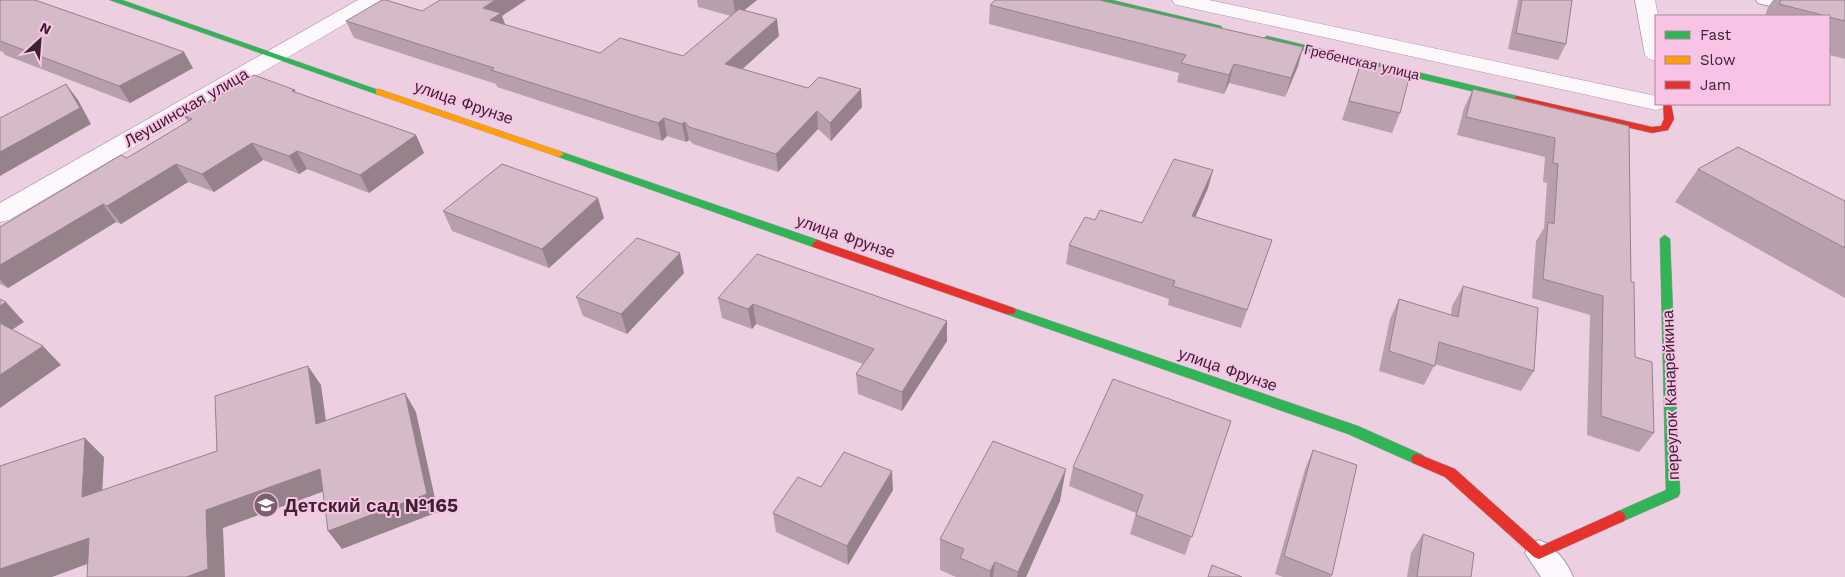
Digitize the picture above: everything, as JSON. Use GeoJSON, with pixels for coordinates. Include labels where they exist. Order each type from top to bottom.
{"type":"FeatureCollection","features":[{"type":"Feature","properties":{"kind":"street","name":"улица Фрунзе"},"geometry":{"type":"LineString","coordinates":[[114,0],[278,55],[1353,430],[1450,473],[1539,554]]}},
{"type":"Feature","properties":{"kind":"street","name":"Леушинская улица"},"geometry":{"type":"LineString","coordinates":[[0,214],[372,0]]}},
{"type":"Feature","properties":{"kind":"street"},"geometry":{"type":"LineString","coordinates":[[1102,0],[1226,30]]}},
{"type":"Feature","properties":{"kind":"street","name":"Гребенская улица"},"geometry":{"type":"LineString","coordinates":[[1182,0],[1655,102]]}},
{"type":"Feature","properties":{"kind":"street"},"geometry":{"type":"LineString","coordinates":[[1645,0],[1655,50]]}},
{"type":"Feature","properties":{"kind":"street","name":"Гребенская улица"},"geometry":{"type":"LineString","coordinates":[[1254,36],[1622,125],[1652,130],[1665,128],[1669,119],[1662,105]]}},
{"type":"Feature","properties":{"kind":"street","name":"переулок Канарейкина"},"geometry":{"type":"LineString","coordinates":[[1539,554],[1673,493],[1665,239]]}},
{"type":"Feature","properties":{"kind":"lane"},"geometry":{"type":"LineString","coordinates":[[1764,0],[1824,15]]}},
{"type":"Feature","properties":{"kind":"lane"},"geometry":{"type":"LineString","coordinates":[[1830,16],[1845,20]]}},
{"type":"Feature","properties":{"kind":"lane"},"geometry":{"type":"LineString","coordinates":[[1539,554],[1559,577]]}},
{"type":"Feature","properties":{"kind":"building"},"geometry":{"type":"Polygon","coordinates":[[[0,0],[35,0],[184,52],[119,86],[0,41],[0,0]]]}},
{"type":"Feature","properties":{"kind":"building"},"geometry":{"type":"Polygon","coordinates":[[[382,0],[422,11],[440,0],[495,0],[483,8],[501,13],[490,20],[600,53],[620,38],[683,56],[739,9],[777,19],[725,64],[808,88],[819,77],[861,89],[830,123],[817,111],[776,154],[689,127],[685,122],[682,124],[664,118],[658,123],[491,70],[494,68],[346,21],[382,0]]]}},
{"type":"Feature","properties":{"kind":"building"},"geometry":{"type":"Polygon","coordinates":[[[995,0],[1099,0],[1303,47],[1291,78],[1234,64],[1229,75],[1181,63],[1186,55],[990,5],[995,0]]]}},
{"type":"Feature","properties":{"kind":"building"},"geometry":{"type":"Polygon","coordinates":[[[1522,0],[1572,0],[1566,44],[1516,33],[1522,0]]]}},
{"type":"Feature","properties":{"kind":"building"},"geometry":{"type":"Polygon","coordinates":[[[1781,0],[1845,0],[1845,21],[1830,17],[1830,15],[1822,15],[1779,4],[1781,0]]]}},
{"type":"Feature","properties":{"kind":"building"},"geometry":{"type":"Polygon","coordinates":[[[1361,62],[1410,74],[1400,113],[1349,101],[1361,62]]]}},
{"type":"Feature","properties":{"kind":"building"},"geometry":{"type":"Polygon","coordinates":[[[254,75],[295,90],[292,91],[416,135],[360,175],[297,151],[289,156],[252,143],[202,174],[176,164],[107,206],[103,204],[0,265],[0,227],[121,155],[127,158],[192,119],[184,116],[254,75]]]}},
{"type":"Feature","properties":{"kind":"building"},"geometry":{"type":"Polygon","coordinates":[[[66,84],[80,108],[0,152],[0,118],[66,84]]]}},
{"type":"Feature","properties":{"kind":"building"},"geometry":{"type":"Polygon","coordinates":[[[1473,89],[1629,126],[1631,282],[1634,282],[1635,357],[1652,362],[1654,433],[1601,416],[1603,296],[1543,279],[1548,222],[1554,224],[1558,164],[1553,163],[1555,138],[1466,117],[1473,89]]]}},
{"type":"Feature","properties":{"kind":"building"},"geometry":{"type":"Polygon","coordinates":[[[1738,147],[1845,201],[1845,248],[1698,169],[1738,147]]]}},
{"type":"Feature","properties":{"kind":"building"},"geometry":{"type":"Polygon","coordinates":[[[1174,159],[1213,170],[1192,216],[1272,240],[1247,310],[1173,286],[1175,281],[1069,245],[1085,217],[1095,220],[1100,210],[1142,223],[1174,159]]]}},
{"type":"Feature","properties":{"kind":"building"},"geometry":{"type":"Polygon","coordinates":[[[502,164],[598,198],[542,249],[443,211],[502,164]]]}},
{"type":"Feature","properties":{"kind":"building"},"geometry":{"type":"Polygon","coordinates":[[[637,238],[680,253],[621,314],[576,297],[637,238]]]}},
{"type":"Feature","properties":{"kind":"building"},"geometry":{"type":"Polygon","coordinates":[[[757,254],[947,321],[902,392],[856,374],[874,349],[753,304],[748,309],[718,298],[757,254]]]}},
{"type":"Feature","properties":{"kind":"building"},"geometry":{"type":"Polygon","coordinates":[[[1463,286],[1538,308],[1534,371],[1439,342],[1435,366],[1389,351],[1399,299],[1458,317],[1463,286]]]}},
{"type":"Feature","properties":{"kind":"building"},"geometry":{"type":"Polygon","coordinates":[[[0,299],[6,302],[0,306],[0,299]]]}},
{"type":"Feature","properties":{"kind":"building"},"geometry":{"type":"Polygon","coordinates":[[[0,323],[43,346],[0,375],[0,323]]]}},
{"type":"Feature","properties":{"kind":"building"},"geometry":{"type":"Polygon","coordinates":[[[308,366],[316,424],[405,393],[427,494],[328,531],[320,469],[206,510],[208,569],[186,577],[87,577],[89,538],[0,569],[0,466],[85,438],[82,497],[217,451],[215,396],[308,366]]]}},
{"type":"Feature","properties":{"kind":"building"},"geometry":{"type":"Polygon","coordinates":[[[1113,379],[1231,421],[1192,537],[1136,515],[1143,495],[1073,467],[1113,379]]]}},
{"type":"Feature","properties":{"kind":"building"},"geometry":{"type":"Polygon","coordinates":[[[993,441],[1066,469],[1018,572],[995,562],[990,571],[960,558],[964,549],[940,539],[993,441]]]}},
{"type":"Feature","properties":{"kind":"building"},"geometry":{"type":"Polygon","coordinates":[[[1313,450],[1357,465],[1332,575],[1284,556],[1313,450]]]}},
{"type":"Feature","properties":{"kind":"building"},"geometry":{"type":"Polygon","coordinates":[[[844,452],[892,471],[847,546],[773,513],[798,477],[821,487],[844,452]]]}},
{"type":"Feature","properties":{"kind":"building"},"geometry":{"type":"Polygon","coordinates":[[[1423,534],[1474,553],[1471,577],[1417,577],[1423,534]]]}},
{"type":"Feature","properties":{"kind":"building"},"geometry":{"type":"Polygon","coordinates":[[[1212,565],[1242,577],[1208,577],[1212,565]]]}},
{"type":"Feature","properties":{"kind":"traffic: fast"},"geometry":{"type":"LineString","coordinates":[[114,0],[379,92]]}},
{"type":"Feature","properties":{"kind":"traffic: fast"},"geometry":{"type":"LineString","coordinates":[[1102,0],[1218,28]]}},
{"type":"Feature","properties":{"kind":"traffic: fast"},"geometry":{"type":"LineString","coordinates":[[1267,39],[1517,99]]}},
{"type":"Feature","properties":{"kind":"traffic: fast"},"geometry":{"type":"LineString","coordinates":[[559,154],[817,244]]}},
{"type":"Feature","properties":{"kind":"traffic: fast"},"geometry":{"type":"LineString","coordinates":[[1619,517],[1673,493],[1665,239]]}},
{"type":"Feature","properties":{"kind":"traffic: fast"},"geometry":{"type":"LineString","coordinates":[[1010,311],[1353,430],[1418,459]]}},
{"type":"Feature","properties":{"kind":"traffic: slow"},"geometry":{"type":"LineString","coordinates":[[379,92],[559,154]]}},
{"type":"Feature","properties":{"kind":"traffic: jam"},"geometry":{"type":"LineString","coordinates":[[1517,99],[1652,130],[1665,128],[1669,119],[1667,105]]}},
{"type":"Feature","properties":{"kind":"traffic: jam"},"geometry":{"type":"LineString","coordinates":[[817,244],[1010,311]]}},
{"type":"Feature","properties":{"kind":"traffic: jam"},"geometry":{"type":"LineString","coordinates":[[1418,459],[1450,473],[1539,553],[1619,517]]}},
{"type":"Feature","properties":{"kind":"place","name":"Детский сад №165"},"geometry":{"type":"Point","coordinates":[266,505]}}]}
